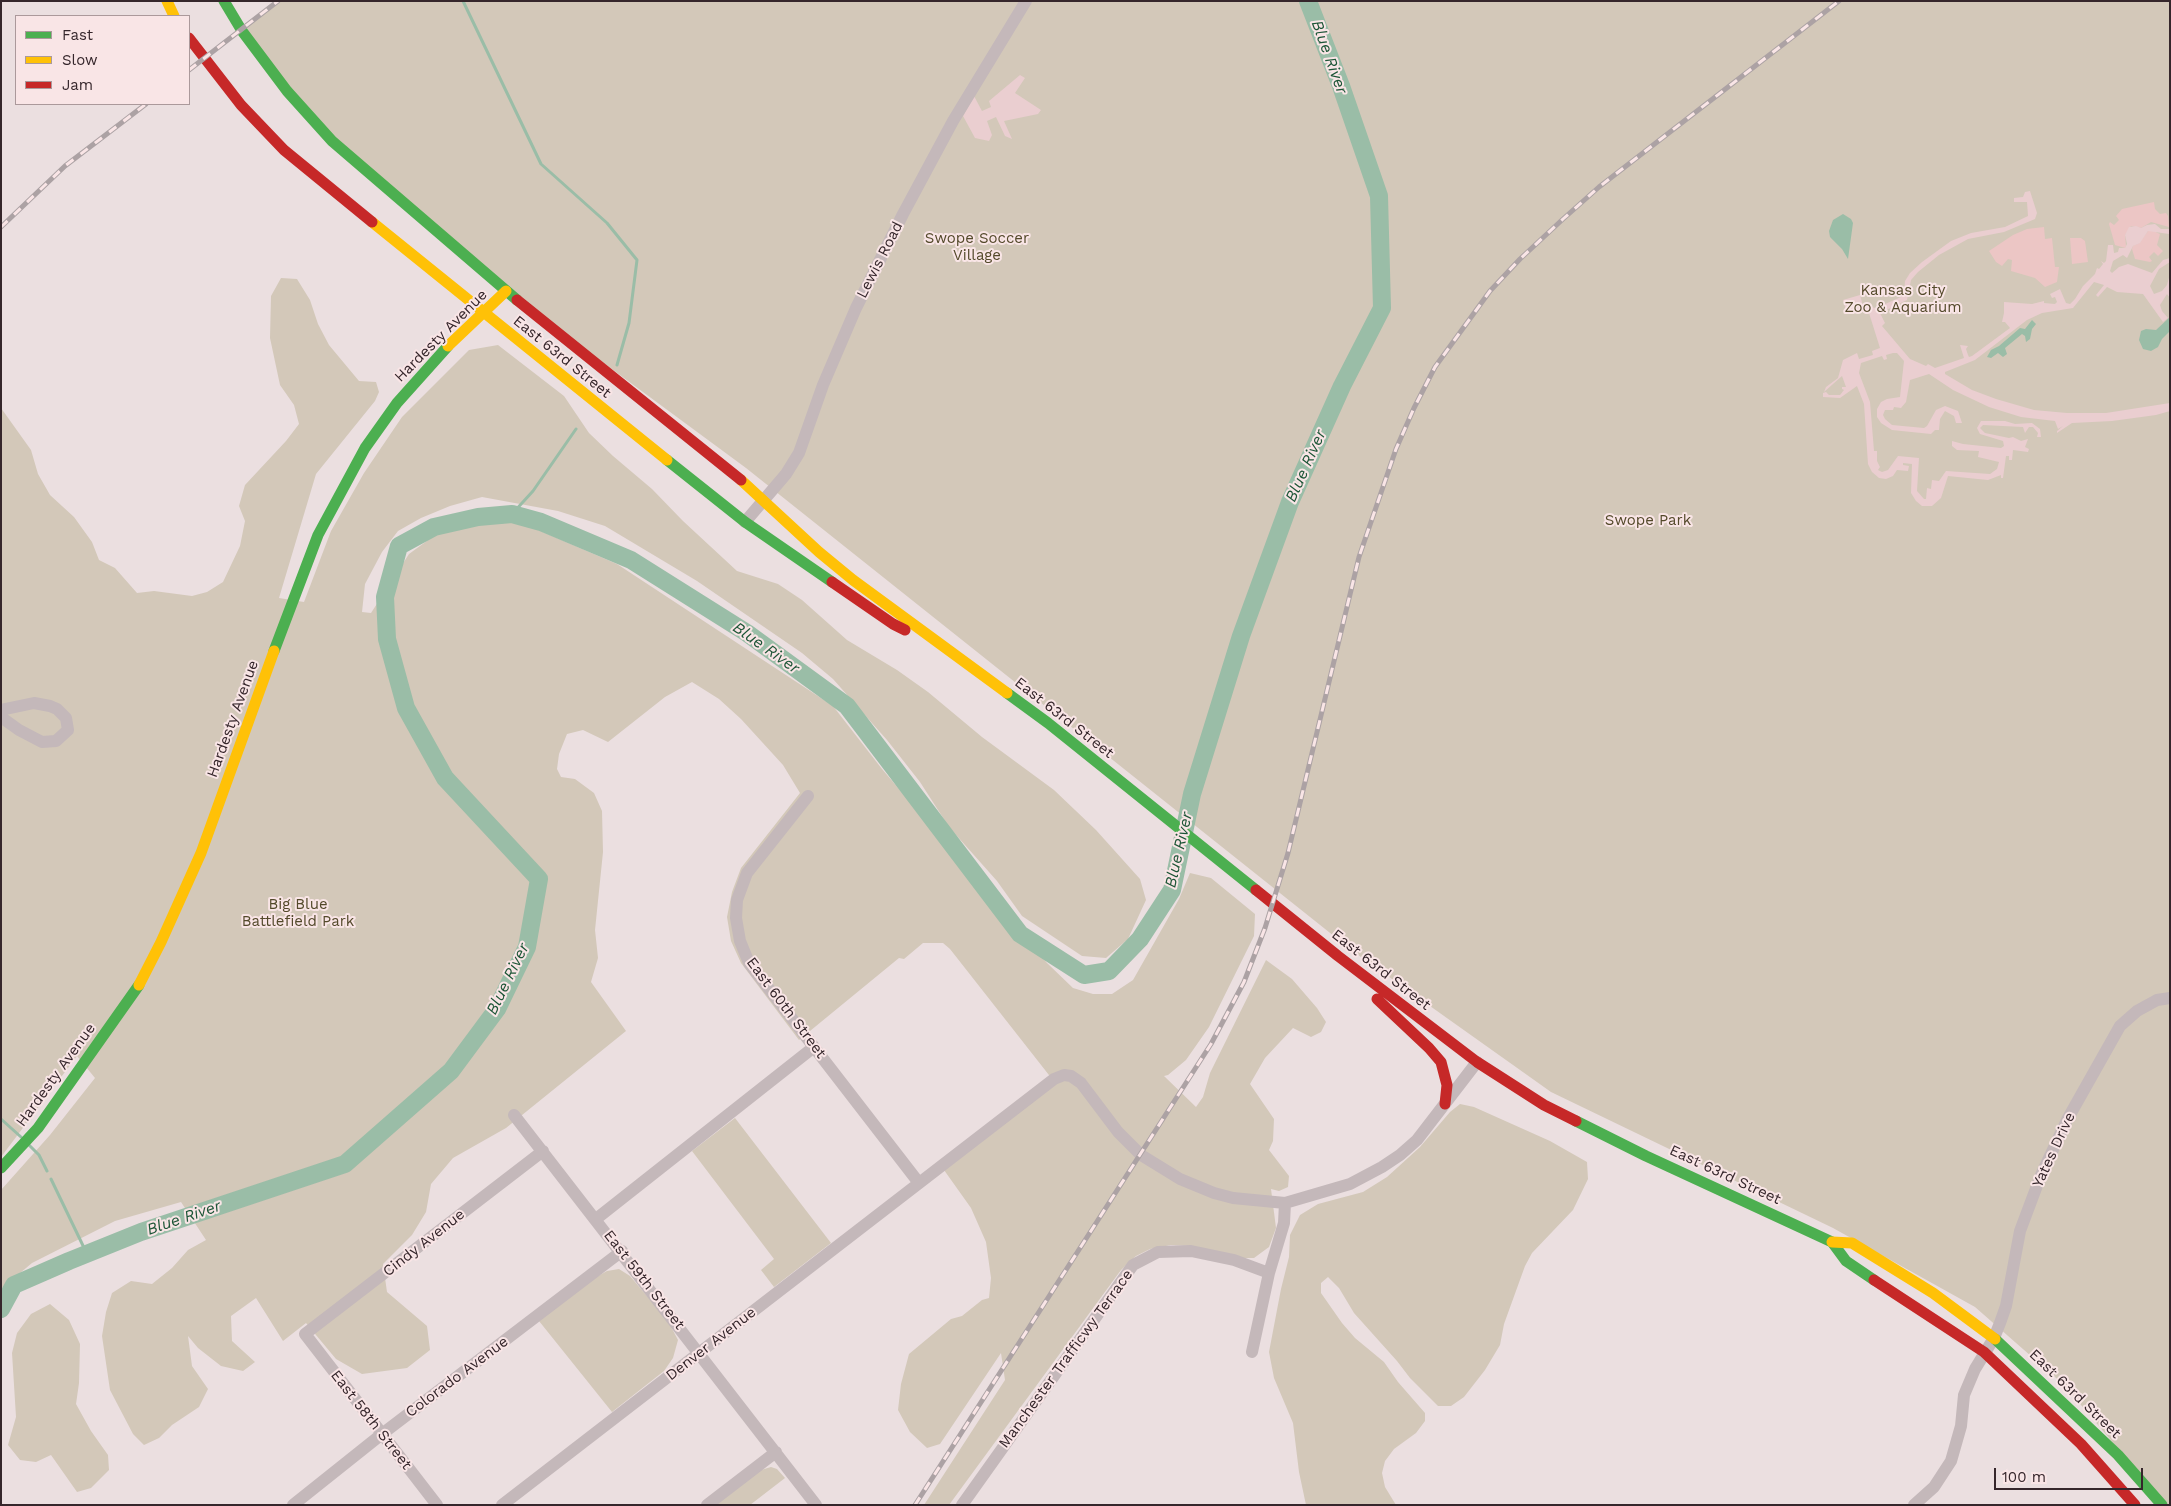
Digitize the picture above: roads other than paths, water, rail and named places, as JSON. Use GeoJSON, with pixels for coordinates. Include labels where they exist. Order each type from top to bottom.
{"type":"FeatureCollection","features":[{"type":"Feature","properties":{"kind":"main road"},"geometry":{"type":"LineString","coordinates":[[166,1],[173,15]]}},
{"type":"Feature","properties":{"kind":"main road","name":"East 63rd Street"},"geometry":{"type":"LineString","coordinates":[[224,1],[242,31],[287,91],[332,141],[506,291],[724,466],[818,552],[853,580],[1048,723],[1338,956],[1477,1062],[1544,1105],[1646,1156],[1832,1242],[1852,1243],[1933,1293],[1994,1338],[2111,1449],[2162,1505]]}},
{"type":"Feature","properties":{"kind":"main road","name":"East 63rd Street"},"geometry":{"type":"LineString","coordinates":[[190,40],[204,61],[241,106],[284,150],[483,313],[745,522],[893,624],[954,654]]}},
{"type":"Feature","properties":{"kind":"main road","name":"Hardesty Avenue"},"geometry":{"type":"LineString","coordinates":[[1,1168],[38,1128],[136,990],[165,933],[201,853],[297,587],[337,497],[365,448],[397,403],[436,358],[506,291]]}},
{"type":"Feature","properties":{"kind":"main road"},"geometry":{"type":"LineString","coordinates":[[1338,956],[1372,994],[1441,1062],[1447,1085],[1445,1104]]}},
{"type":"Feature","properties":{"kind":"main road","name":"East 63rd Street"},"geometry":{"type":"LineString","coordinates":[[1832,1242],[1846,1261],[1984,1352],[2082,1444],[2135,1505]]}},
{"type":"Feature","properties":{"kind":"street","name":"Lewis Road"},"geometry":{"type":"LineString","coordinates":[[745,522],[786,474],[799,453],[823,386],[856,308],[903,214],[953,121],[1026,1]]}},
{"type":"Feature","properties":{"kind":"street"},"geometry":{"type":"LineString","coordinates":[[1,710],[34,704],[50,706],[57,709],[66,718],[68,730],[56,741],[42,742],[18,730],[1,717]]}},
{"type":"Feature","properties":{"kind":"street","name":"East 60th Street"},"geometry":{"type":"LineString","coordinates":[[808,796],[747,873],[737,900],[736,918],[740,941],[749,963],[919,1183]]}},
{"type":"Feature","properties":{"kind":"street","name":"Yates Drive"},"geometry":{"type":"LineString","coordinates":[[1914,1505],[1934,1488],[1951,1461],[1961,1426],[1964,1395],[1984,1352],[1994,1338],[2006,1306],[2020,1231],[2041,1175],[2067,1120],[2120,1026],[2137,1011],[2157,1000],[2170,998]]}},
{"type":"Feature","properties":{"kind":"street"},"geometry":{"type":"LineString","coordinates":[[596,1219],[814,1047]]}},
{"type":"Feature","properties":{"kind":"street"},"geometry":{"type":"LineString","coordinates":[[1252,1352],[1269,1273],[1284,1223],[1284,1203],[1350,1184],[1382,1167],[1417,1140],[1477,1062]]}},
{"type":"Feature","properties":{"kind":"street","name":"Denver Avenue"},"geometry":{"type":"LineString","coordinates":[[502,1505],[1054,1079],[1064,1075],[1071,1076],[1081,1082],[1118,1132],[1141,1155],[1164,1170],[1214,1193],[1233,1198],[1284,1203]]}},
{"type":"Feature","properties":{"kind":"street","name":"East 59th Street"},"geometry":{"type":"LineString","coordinates":[[514,1115],[622,1251],[816,1505]]}},
{"type":"Feature","properties":{"kind":"street","name":"Cindy Avenue"},"geometry":{"type":"LineString","coordinates":[[305,1334],[543,1151]]}},
{"type":"Feature","properties":{"kind":"street","name":"Colorado Avenue"},"geometry":{"type":"LineString","coordinates":[[293,1505],[382,1434],[622,1251]]}},
{"type":"Feature","properties":{"kind":"street","name":"Manchester Trafficwy Terrace"},"geometry":{"type":"LineString","coordinates":[[962,1505],[1133,1265],[1158,1252],[1191,1251],[1234,1260],[1269,1273]]}},
{"type":"Feature","properties":{"kind":"street","name":"East 58th Street"},"geometry":{"type":"LineString","coordinates":[[305,1334],[437,1505]]}},
{"type":"Feature","properties":{"kind":"street"},"geometry":{"type":"LineString","coordinates":[[707,1505],[776,1452]]}},
{"type":"Feature","properties":{"kind":"waterway"},"geometry":{"type":"LineString","coordinates":[[463,1],[541,164],[607,223],[637,260],[629,323],[617,365]]}},
{"type":"Feature","properties":{"kind":"waterway","name":"Blue River"},"geometry":{"type":"LineString","coordinates":[[1,1309],[14,1285],[69,1261],[141,1232],[345,1164],[451,1071],[497,1009],[527,947],[539,879],[445,778],[406,708],[387,639],[385,597],[399,546],[434,527],[478,517],[512,514],[541,522],[631,560],[747,633],[847,706],[1020,934],[1084,975],[1109,971],[1140,939],[1172,890],[1192,794],[1241,636],[1290,502],[1342,386],[1382,308],[1379,196],[1341,86],[1308,1]]}},
{"type":"Feature","properties":{"kind":"waterway"},"geometry":{"type":"LineString","coordinates":[[512,514],[533,491],[576,429]]}},
{"type":"Feature","properties":{"kind":"waterway"},"geometry":{"type":"LineString","coordinates":[[1,1119],[21,1137]]}},
{"type":"Feature","properties":{"kind":"waterway"},"geometry":{"type":"LineString","coordinates":[[29,1145],[39,1155],[47,1171]]}},
{"type":"Feature","properties":{"kind":"waterway"},"geometry":{"type":"LineString","coordinates":[[51,1179],[87,1254]]}},
{"type":"Feature","properties":{"kind":"railway"},"geometry":{"type":"LineString","coordinates":[[190,69],[278,1]]}},
{"type":"Feature","properties":{"kind":"railway"},"geometry":{"type":"LineString","coordinates":[[915,1505],[1211,1044],[1244,982],[1265,928],[1288,853],[1359,557],[1396,449],[1435,367],[1490,291],[1520,259],[1563,219],[1599,187],[1839,1]]}},
{"type":"Feature","properties":{"kind":"railway"},"geometry":{"type":"LineString","coordinates":[[1,227],[65,166],[145,105]]}},
{"type":"Feature","properties":{"kind":"park label","name":"Swope Soccer Village"},"geometry":{"type":"Point","coordinates":[977,248]}},
{"type":"Feature","properties":{"kind":"park label","name":"Kansas City Zoo & Aquarium"},"geometry":{"type":"Point","coordinates":[1903,300]}},
{"type":"Feature","properties":{"kind":"park label","name":"Swope Park"},"geometry":{"type":"Point","coordinates":[1648,521]}},
{"type":"Feature","properties":{"kind":"park label","name":"Big Blue Battlefield Park"},"geometry":{"type":"Point","coordinates":[298,914]}}]}
